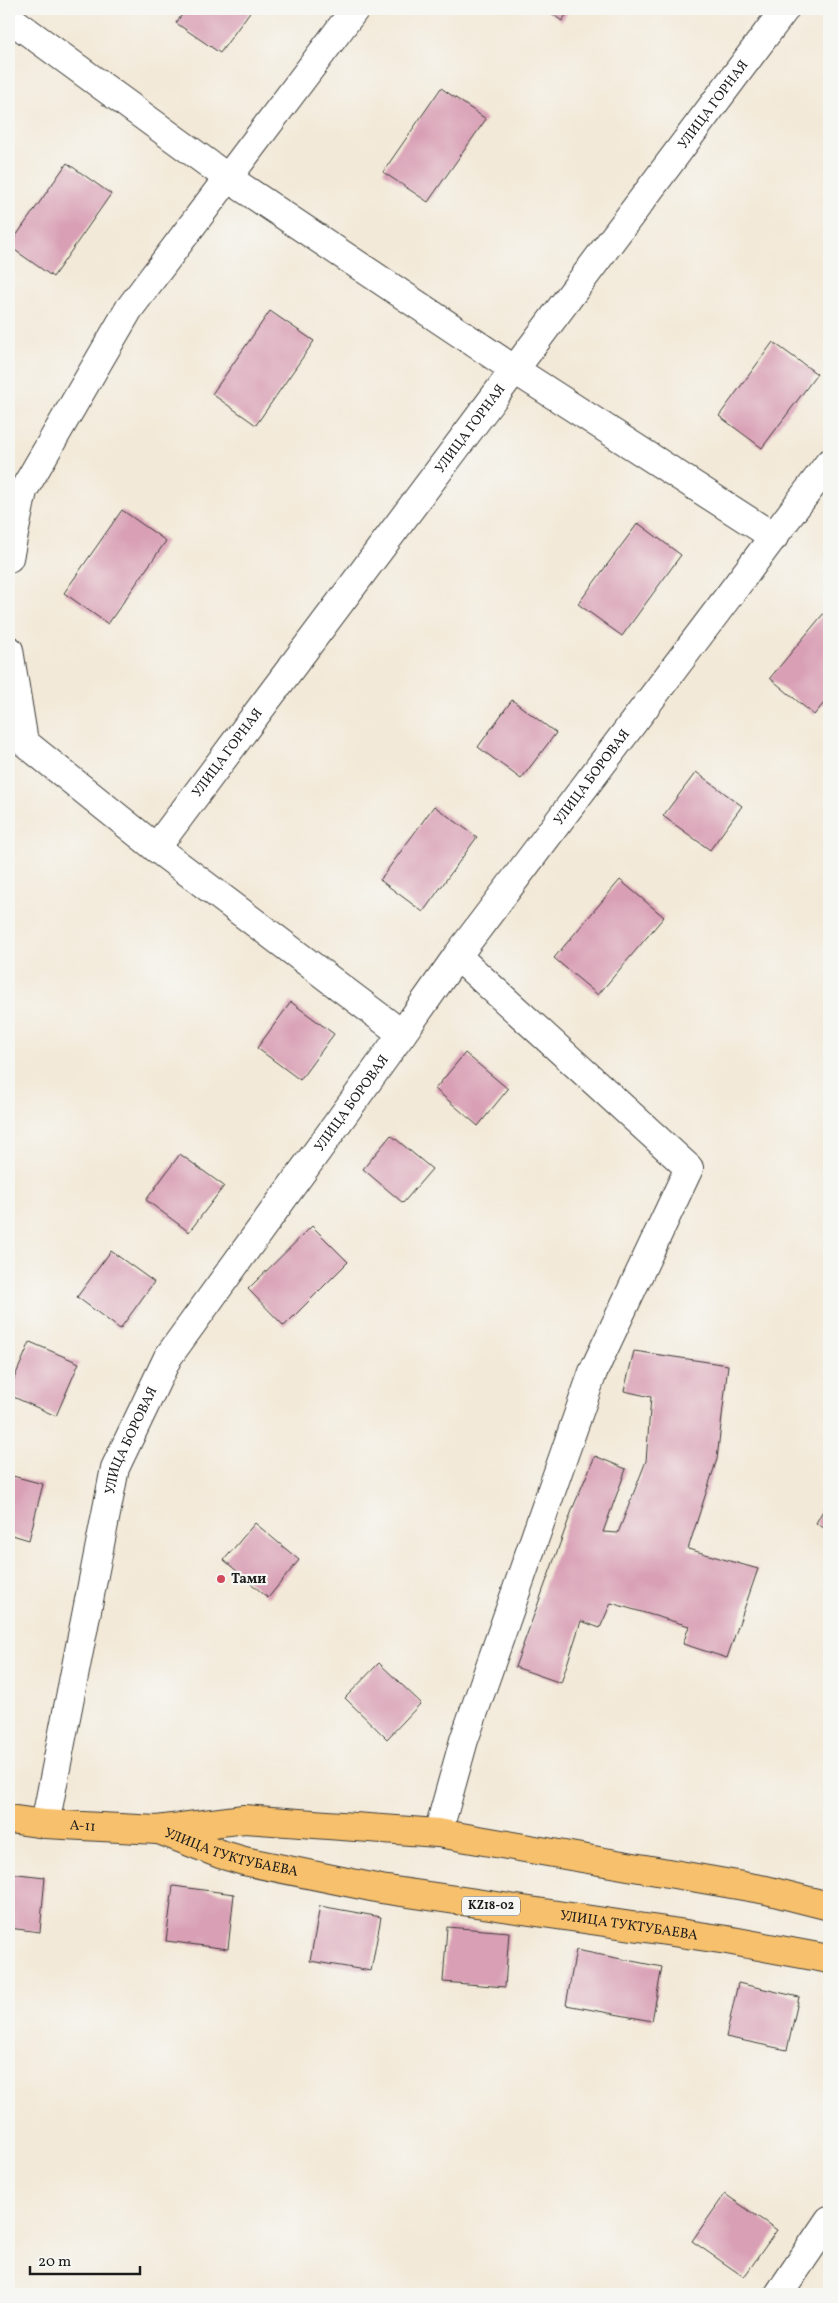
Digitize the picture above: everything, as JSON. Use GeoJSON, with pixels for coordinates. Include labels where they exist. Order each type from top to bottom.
{"type":"FeatureCollection","features":[{"type":"Feature","properties":{"kind":"highway","name":"А-11"},"geometry":{"type":"LineString","coordinates":[[9,1819],[45,1824],[157,1830]]}},
{"type":"Feature","properties":{"kind":"highway","name":"УЛИЦА ТУКТУБАЕВА"},"geometry":{"type":"LineString","coordinates":[[157,1830],[244,1819],[438,1833],[766,1890],[829,1906]]}},
{"type":"Feature","properties":{"kind":"highway","name":"УЛИЦА ТУКТУБАЕВА"},"geometry":{"type":"LineString","coordinates":[[157,1830],[244,1862],[381,1889],[727,1940],[829,1959]]}},
{"type":"Feature","properties":{"kind":"street"},"geometry":{"type":"LineString","coordinates":[[9,558],[23,491],[128,308],[355,9]]}},
{"type":"Feature","properties":{"kind":"street","name":"УЛИЦА ГОРНАЯ"},"geometry":{"type":"LineString","coordinates":[[156,848],[785,9]]}},
{"type":"Feature","properties":{"kind":"street"},"geometry":{"type":"LineString","coordinates":[[9,18],[228,178],[515,370],[774,537]]}},
{"type":"Feature","properties":{"kind":"street","name":"УЛИЦА БОРОВАЯ"},"geometry":{"type":"LineString","coordinates":[[45,1824],[115,1468],[168,1357],[457,956],[829,463]]}},
{"type":"Feature","properties":{"kind":"street"},"geometry":{"type":"LineString","coordinates":[[9,650],[24,742],[156,848],[402,1034]]}},
{"type":"Feature","properties":{"kind":"street"},"geometry":{"type":"LineString","coordinates":[[438,1833],[464,1740],[593,1372],[689,1168],[457,956]]}},
{"type":"Feature","properties":{"kind":"street"},"geometry":{"type":"LineString","coordinates":[[779,2294],[829,2220]]}},
{"type":"Feature","properties":{"kind":"building"},"geometry":{"type":"Polygon","coordinates":[[[186,9],[252,9],[220,53],[176,23],[186,9]]]}},
{"type":"Feature","properties":{"kind":"building"},"geometry":{"type":"Polygon","coordinates":[[[545,9],[570,9],[562,21],[545,9]]]}},
{"type":"Feature","properties":{"kind":"building"},"geometry":{"type":"Polygon","coordinates":[[[441,88],[486,119],[428,202],[383,172],[441,88]]]}},
{"type":"Feature","properties":{"kind":"building"},"geometry":{"type":"Polygon","coordinates":[[[67,163],[111,194],[53,277],[9,246],[67,163]]]}},
{"type":"Feature","properties":{"kind":"building"},"geometry":{"type":"Polygon","coordinates":[[[270,311],[314,341],[256,425],[212,394],[270,311]]]}},
{"type":"Feature","properties":{"kind":"building"},"geometry":{"type":"Polygon","coordinates":[[[773,342],[817,374],[762,448],[719,416],[773,342]]]}},
{"type":"Feature","properties":{"kind":"building"},"geometry":{"type":"Polygon","coordinates":[[[122,510],[166,541],[108,624],[64,593],[122,510]]]}},
{"type":"Feature","properties":{"kind":"building"},"geometry":{"type":"Polygon","coordinates":[[[638,523],[681,555],[622,636],[578,604],[638,523]]]}},
{"type":"Feature","properties":{"kind":"building"},"geometry":{"type":"Polygon","coordinates":[[[829,607],[829,697],[814,715],[770,678],[829,607]]]}},
{"type":"Feature","properties":{"kind":"building"},"geometry":{"type":"Polygon","coordinates":[[[512,700],[556,733],[521,779],[478,747],[512,700]]]}},
{"type":"Feature","properties":{"kind":"building"},"geometry":{"type":"Polygon","coordinates":[[[696,772],[742,806],[710,850],[663,816],[696,772]]]}},
{"type":"Feature","properties":{"kind":"building"},"geometry":{"type":"Polygon","coordinates":[[[434,806],[477,837],[423,912],[380,880],[434,806]]]}},
{"type":"Feature","properties":{"kind":"building"},"geometry":{"type":"Polygon","coordinates":[[[620,880],[664,917],[598,995],[554,958],[620,880]]]}},
{"type":"Feature","properties":{"kind":"building"},"geometry":{"type":"Polygon","coordinates":[[[291,1002],[334,1034],[300,1080],[257,1048],[291,1002]]]}},
{"type":"Feature","properties":{"kind":"building"},"geometry":{"type":"Polygon","coordinates":[[[465,1053],[508,1089],[478,1126],[435,1089],[465,1053]]]}},
{"type":"Feature","properties":{"kind":"building"},"geometry":{"type":"Polygon","coordinates":[[[391,1135],[432,1169],[403,1203],[363,1169],[391,1135]]]}},
{"type":"Feature","properties":{"kind":"building"},"geometry":{"type":"Polygon","coordinates":[[[180,1154],[224,1186],[189,1232],[146,1200],[180,1154]]]}},
{"type":"Feature","properties":{"kind":"building"},"geometry":{"type":"Polygon","coordinates":[[[312,1226],[348,1262],[284,1326],[248,1289],[312,1226]]]}},
{"type":"Feature","properties":{"kind":"building"},"geometry":{"type":"Polygon","coordinates":[[[111,1251],[154,1282],[120,1329],[77,1297],[111,1251]]]}},
{"type":"Feature","properties":{"kind":"building"},"geometry":{"type":"Polygon","coordinates":[[[30,1342],[79,1363],[56,1416],[9,1395],[9,1390],[30,1342]]]}},
{"type":"Feature","properties":{"kind":"building"},"geometry":{"type":"Polygon","coordinates":[[[634,1351],[728,1365],[717,1459],[688,1549],[758,1569],[727,1658],[683,1644],[689,1626],[611,1603],[600,1628],[581,1621],[561,1683],[515,1667],[574,1505],[595,1456],[626,1469],[603,1532],[618,1533],[646,1461],[651,1397],[624,1391],[634,1351]]]}},
{"type":"Feature","properties":{"kind":"building"},"geometry":{"type":"Polygon","coordinates":[[[9,1475],[43,1484],[29,1540],[9,1534],[9,1475]]]}},
{"type":"Feature","properties":{"kind":"building"},"geometry":{"type":"Polygon","coordinates":[[[829,1500],[829,1531],[816,1523],[829,1500]]]}},
{"type":"Feature","properties":{"kind":"building"},"geometry":{"type":"Polygon","coordinates":[[[255,1523],[299,1560],[268,1598],[224,1560],[255,1523]]]}},
{"type":"Feature","properties":{"kind":"building"},"geometry":{"type":"Polygon","coordinates":[[[379,1663],[421,1703],[387,1739],[345,1698],[379,1663]]]}},
{"type":"Feature","properties":{"kind":"building"},"geometry":{"type":"Polygon","coordinates":[[[9,1873],[45,1877],[40,1932],[9,1928],[9,1873]]]}},
{"type":"Feature","properties":{"kind":"building"},"geometry":{"type":"Polygon","coordinates":[[[173,1886],[234,1894],[228,1949],[166,1941],[173,1886]]]}},
{"type":"Feature","properties":{"kind":"building"},"geometry":{"type":"Polygon","coordinates":[[[320,1906],[381,1917],[371,1971],[310,1961],[320,1906]]]}},
{"type":"Feature","properties":{"kind":"building"},"geometry":{"type":"Polygon","coordinates":[[[447,1927],[509,1932],[505,1987],[443,1982],[447,1927]]]}},
{"type":"Feature","properties":{"kind":"building"},"geometry":{"type":"Polygon","coordinates":[[[576,1950],[662,1967],[652,2021],[566,2005],[576,1950]]]}},
{"type":"Feature","properties":{"kind":"building"},"geometry":{"type":"Polygon","coordinates":[[[738,1983],[799,1997],[787,2050],[726,2037],[738,1983]]]}},
{"type":"Feature","properties":{"kind":"building"},"geometry":{"type":"Polygon","coordinates":[[[725,2194],[777,2230],[744,2277],[692,2241],[725,2194]]]}},
{"type":"Feature","properties":{"kind":"place","name":"Тами"},"geometry":{"type":"Point","coordinates":[221,1579]}}]}
